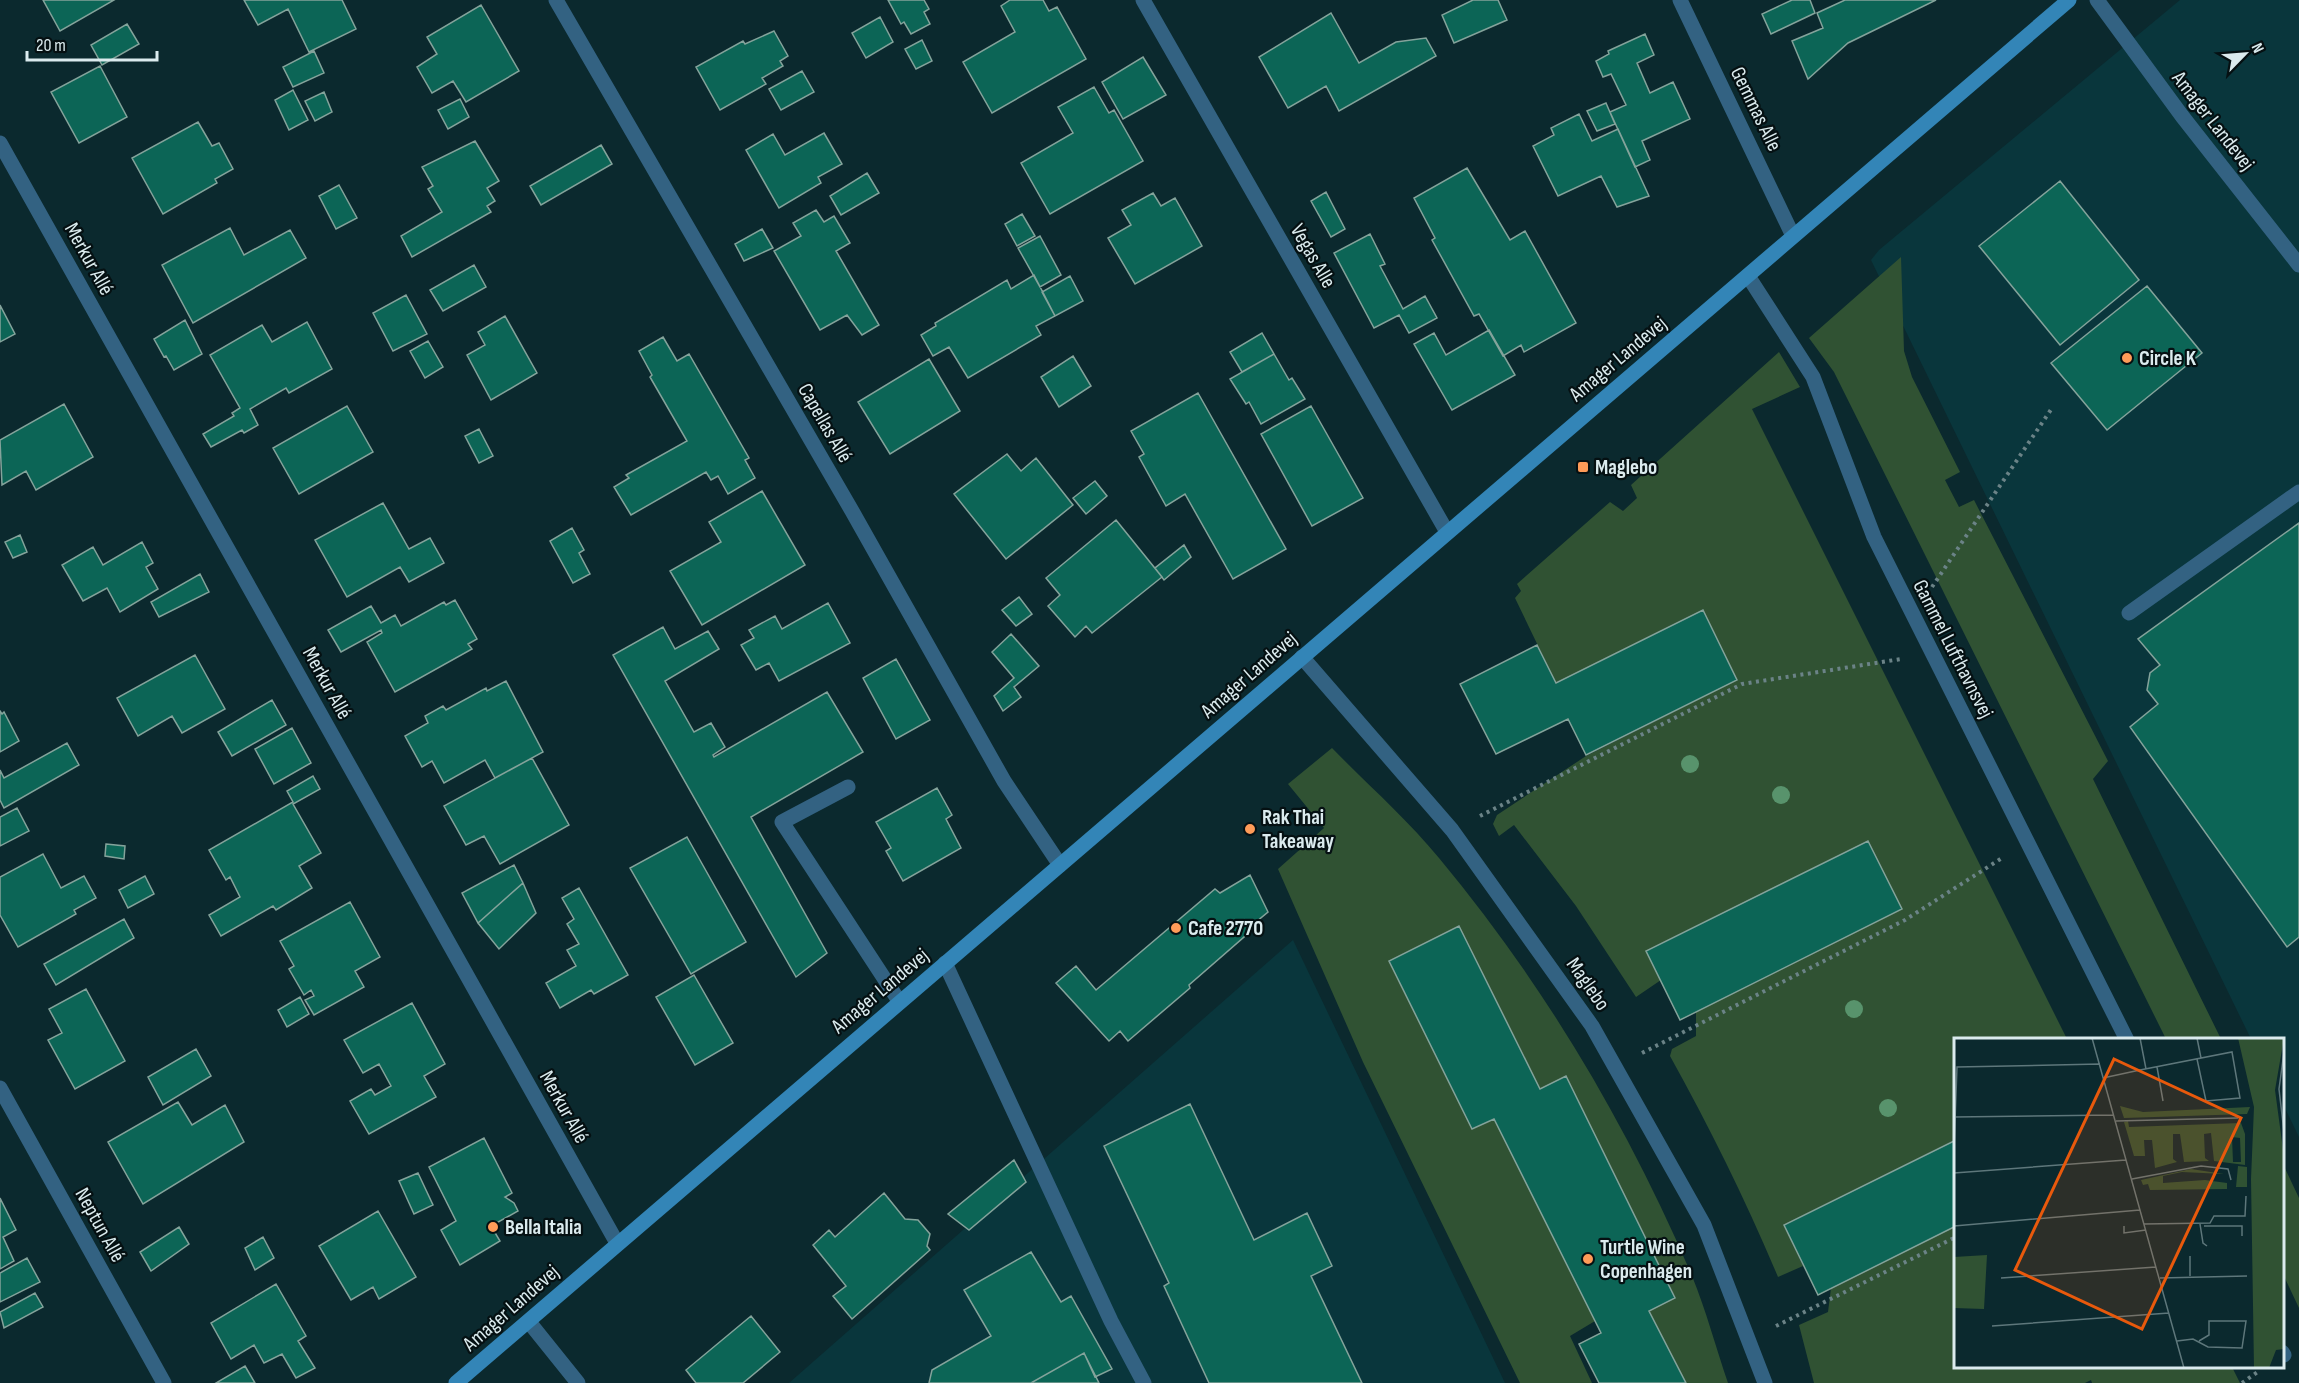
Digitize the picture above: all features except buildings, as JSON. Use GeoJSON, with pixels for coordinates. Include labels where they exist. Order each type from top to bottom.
{"type":"FeatureCollection","features":[{"type":"Feature","properties":{"kind":"street","name":"Capellas Allé"},"geometry":{"type":"LineString","coordinates":[[556,0],[852,511],[1004,781],[1060,865]]}},
{"type":"Feature","properties":{"kind":"street","name":"Vegas Alle"},"geometry":{"type":"LineString","coordinates":[[1143,0],[1447,532]]}},
{"type":"Feature","properties":{"kind":"street","name":"Gemmas Alle"},"geometry":{"type":"LineString","coordinates":[[1680,0],[1793,236]]}},
{"type":"Feature","properties":{"kind":"street","name":"Amager Landevej"},"geometry":{"type":"LineString","coordinates":[[456,1383],[2069,0]]}},
{"type":"Feature","properties":{"kind":"street","name":"Amager Landevej"},"geometry":{"type":"LineString","coordinates":[[2097,0],[2182,116],[2299,265]]}},
{"type":"Feature","properties":{"kind":"street","name":"Merkur Allé"},"geometry":{"type":"LineString","coordinates":[[0,143],[617,1243]]}},
{"type":"Feature","properties":{"kind":"street","name":"Gammel Lufthavnsvej"},"geometry":{"type":"LineString","coordinates":[[1748,276],[1813,377],[1874,537],[2126,1038]]}},
{"type":"Feature","properties":{"kind":"street"},"geometry":{"type":"LineString","coordinates":[[2129,613],[2299,492]]}},
{"type":"Feature","properties":{"kind":"street","name":"Maglebo"},"geometry":{"type":"LineString","coordinates":[[1302,657],[1452,830],[1593,1026],[1704,1225],[1765,1383]]}},
{"type":"Feature","properties":{"kind":"street"},"geometry":{"type":"LineString","coordinates":[[848,787],[782,822],[899,1001]]}},
{"type":"Feature","properties":{"kind":"street"},"geometry":{"type":"LineString","coordinates":[[945,963],[1111,1321],[1144,1383]]}},
{"type":"Feature","properties":{"kind":"street","name":"Neptun Allé"},"geometry":{"type":"LineString","coordinates":[[0,1088],[164,1383]]}},
{"type":"Feature","properties":{"kind":"street"},"geometry":{"type":"LineString","coordinates":[[529,1322],[578,1383]]}},
{"type":"Feature","properties":{"kind":"path"},"geometry":{"type":"LineString","coordinates":[[1912,614],[2052,408]]}},
{"type":"Feature","properties":{"kind":"path"},"geometry":{"type":"LineString","coordinates":[[1452,830],[1742,684],[1932,654]]}},
{"type":"Feature","properties":{"kind":"path"},"geometry":{"type":"LineString","coordinates":[[1615,1067],[1905,920],[2028,842]]}},
{"type":"Feature","properties":{"kind":"path"},"geometry":{"type":"LineString","coordinates":[[1748,1339],[1954,1238]]}},
{"type":"Feature","properties":{"kind":"path"},"geometry":{"type":"LineString","coordinates":[[2242,1383],[2263,1368]]}},
{"type":"Feature","properties":{"kind":"shaded area"},"geometry":{"type":"Polygon","coordinates":[[[2180,0],[2299,0],[2299,1137],[2284,1106],[2284,1038],[2251,1038],[1871,260],[1879,250],[2180,0]]]}},
{"type":"Feature","properties":{"kind":"shaded area"},"geometry":{"type":"Polygon","coordinates":[[[1293,940],[1505,1383],[789,1383],[1293,940]]]}},
{"type":"Feature","properties":{"kind":"green space"},"geometry":{"type":"Polygon","coordinates":[[[1901,257],[1904,351],[1912,377],[1960,472],[1945,480],[1959,507],[1974,500],[2108,761],[2093,779],[2221,1038],[2166,1038],[1834,372],[1809,338],[1901,257]]]}},
{"type":"Feature","properties":{"kind":"green space"},"geometry":{"type":"Polygon","coordinates":[[[1779,352],[1800,387],[1752,409],[2066,1038],[1954,1038],[1954,1140],[1784,1225],[1803,1266],[1778,1277],[1727,1165],[1670,1056],[1672,1049],[1696,1036],[1696,1012],[1902,909],[1868,841],[1647,951],[1661,980],[1636,997],[1576,906],[1514,825],[1499,836],[1493,824],[1497,815],[1586,756],[1737,680],[1703,610],[1556,683],[1515,598],[1521,591],[1517,584],[1610,502],[1623,511],[1637,498],[1631,485],[1779,352]]]}},
{"type":"Feature","properties":{"kind":"green space"},"geometry":{"type":"Polygon","coordinates":[[[1332,748],[1439,858],[1514,955],[1581,1058],[1612,1111],[1667,1220],[1697,1289],[1728,1383],[1686,1383],[1649,1311],[1675,1297],[1566,1077],[1540,1089],[1459,926],[1389,961],[1472,1129],[1494,1119],[1595,1321],[1570,1336],[1592,1383],[1520,1383],[1363,1062],[1278,869],[1324,828],[1288,784],[1332,748]]]}},
{"type":"Feature","properties":{"kind":"green space"},"geometry":{"type":"Polygon","coordinates":[[[2284,1166],[2299,1198],[2299,1308],[2284,1276],[2284,1166]]]}},
{"type":"Feature","properties":{"kind":"green space"},"geometry":{"type":"Polygon","coordinates":[[[1954,1226],[1954,1368],[2232,1368],[2240,1383],[2092,1383],[2091,1380],[2085,1383],[1814,1383],[1799,1325],[1828,1312],[1831,1288],[1954,1226]]]}},
{"type":"Feature","properties":{"kind":"place","name":"Circle K"},"geometry":{"type":"Point","coordinates":[2127,358]}},
{"type":"Feature","properties":{"kind":"place","name":"Maglebo"},"geometry":{"type":"Point","coordinates":[1583,467]}},
{"type":"Feature","properties":{"kind":"place","name":"Rak Thai Takeaway"},"geometry":{"type":"Point","coordinates":[1250,829]}},
{"type":"Feature","properties":{"kind":"place","name":"Cafe 2770"},"geometry":{"type":"Point","coordinates":[1176,928]}},
{"type":"Feature","properties":{"kind":"place","name":"Bella Italia"},"geometry":{"type":"Point","coordinates":[493,1227]}},
{"type":"Feature","properties":{"kind":"place","name":"Turtle Wine Copenhagen"},"geometry":{"type":"Point","coordinates":[1588,1259]}}]}
